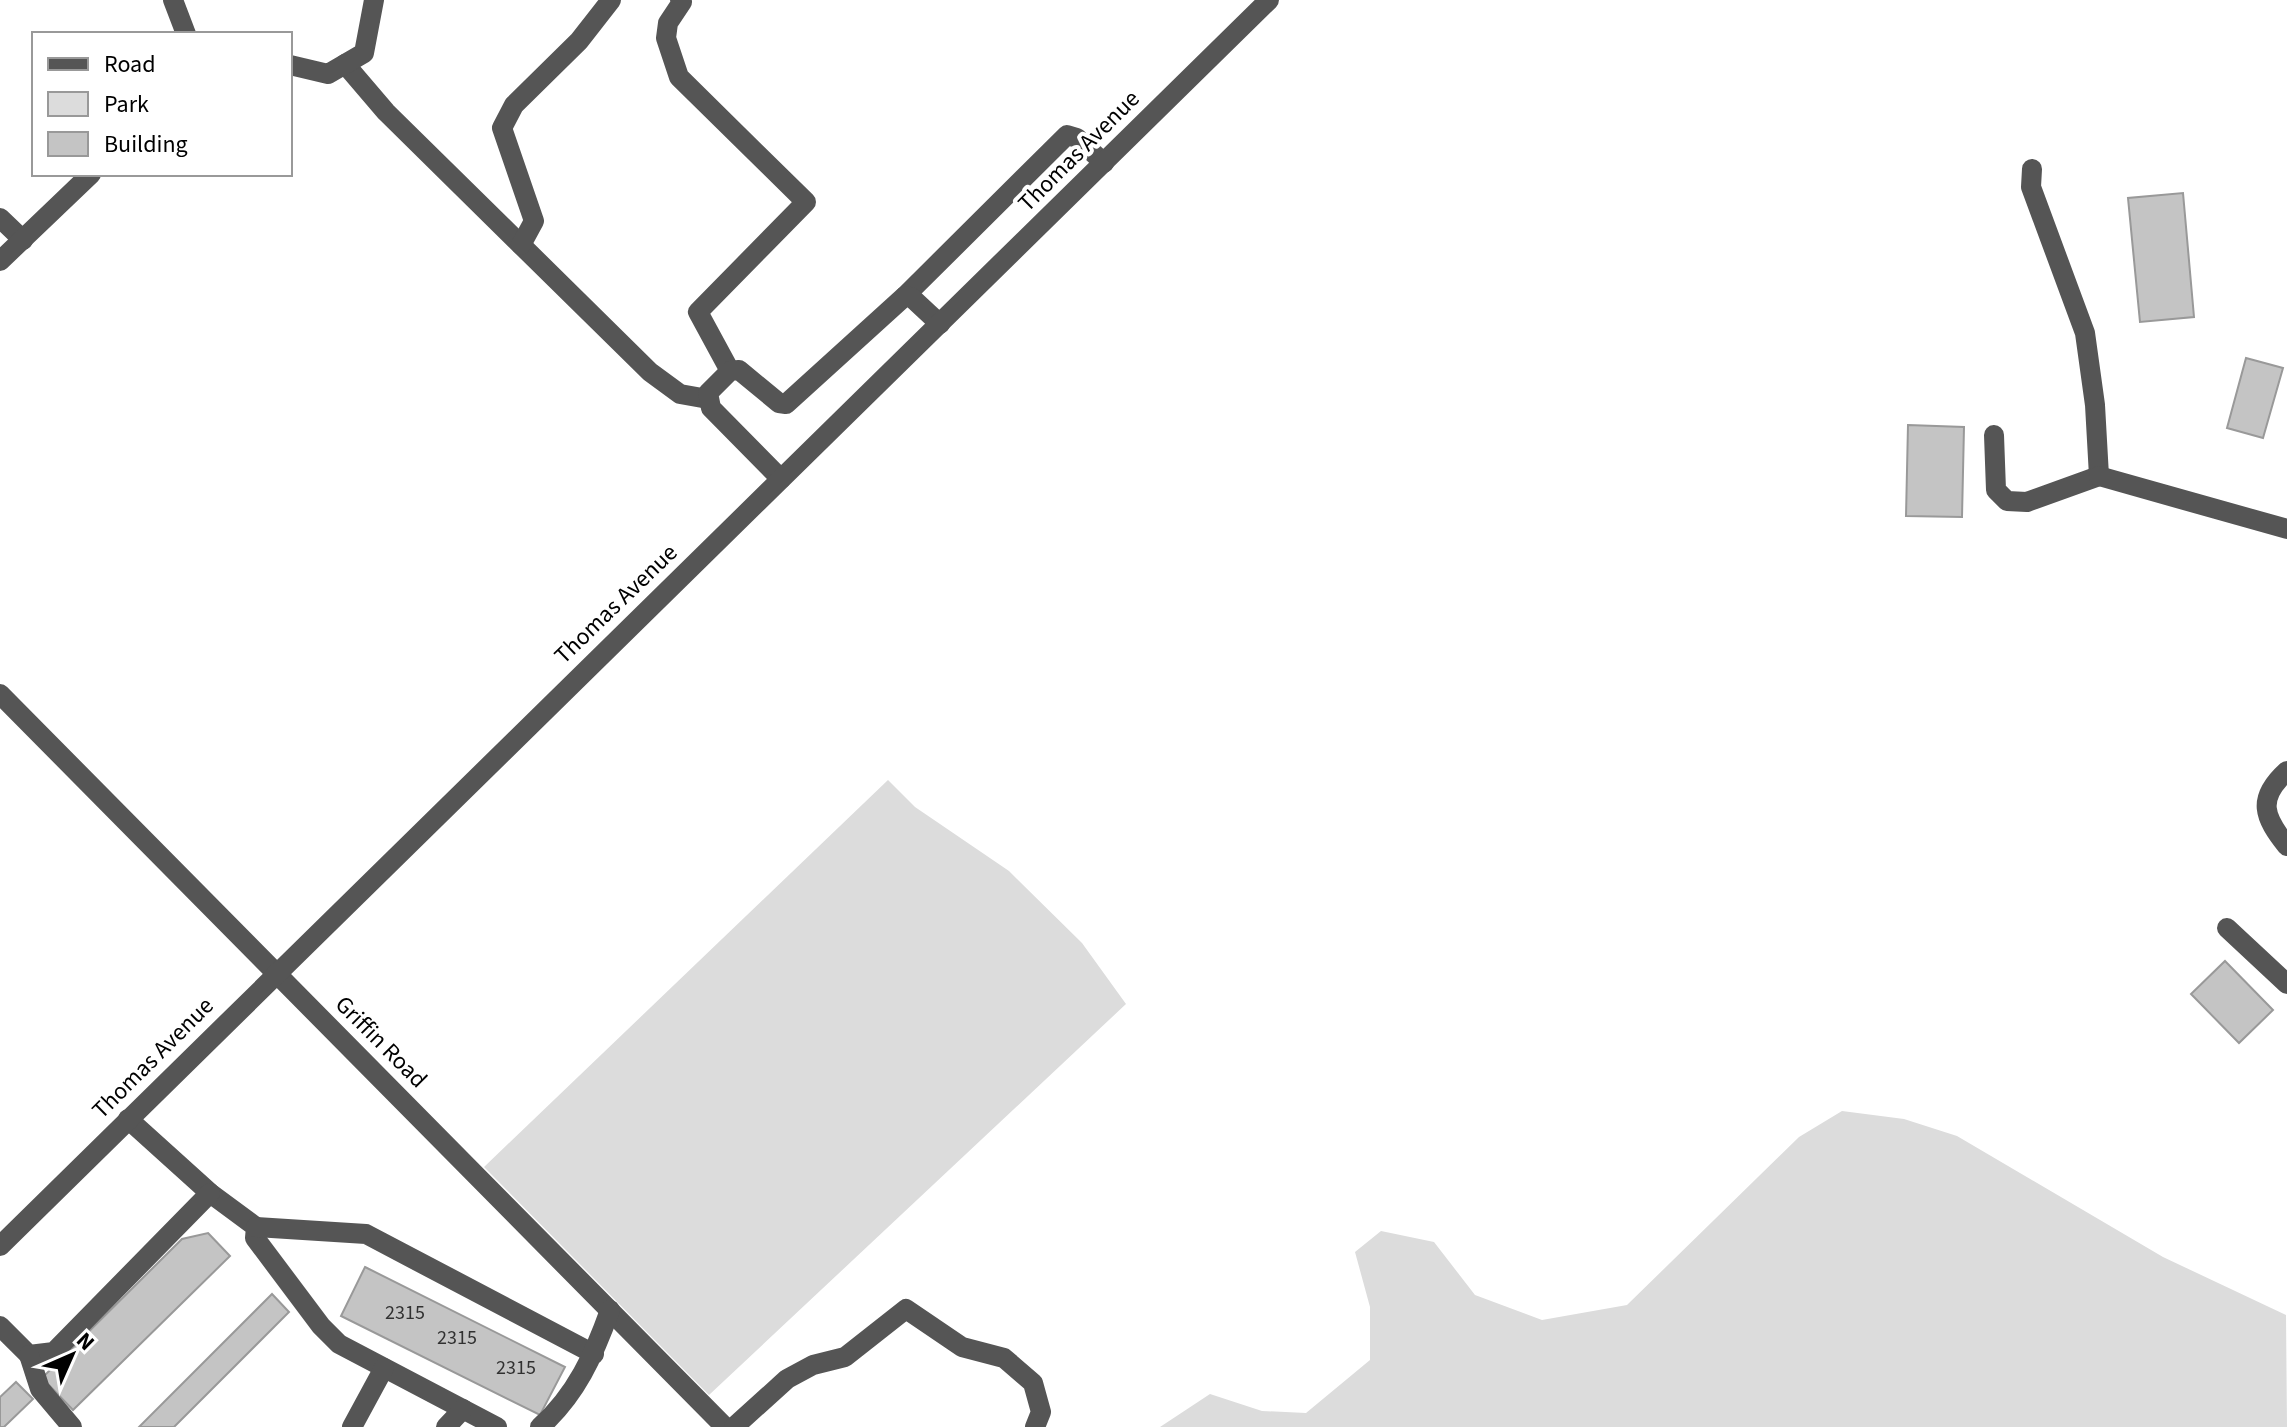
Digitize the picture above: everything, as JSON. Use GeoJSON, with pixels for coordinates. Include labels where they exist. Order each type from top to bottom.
{"type":"FeatureCollection","features":[{"type":"Feature","properties":{"kind":"street"},"geometry":{"type":"LineString","coordinates":[[173,0],[185,32]]}},
{"type":"Feature","properties":{"kind":"street"},"geometry":{"type":"LineString","coordinates":[[292,65],[328,74],[364,53],[374,0]]}},
{"type":"Feature","properties":{"kind":"street"},"geometry":{"type":"LineString","coordinates":[[521,245],[534,221],[502,128],[514,105],[579,41],[611,0]]}},
{"type":"Feature","properties":{"kind":"street"},"geometry":{"type":"LineString","coordinates":[[680,0],[682,2],[668,23],[666,38],[679,77],[806,202],[698,312],[730,371]]}},
{"type":"Feature","properties":{"kind":"street","name":"Thomas Avenue"},"geometry":{"type":"LineString","coordinates":[[0,1246],[1269,0]]}},
{"type":"Feature","properties":{"kind":"street"},"geometry":{"type":"LineString","coordinates":[[345,64],[386,112],[650,372],[680,394],[708,399]]}},
{"type":"Feature","properties":{"kind":"street"},"geometry":{"type":"LineString","coordinates":[[781,479],[711,408],[708,393],[730,371],[739,370],[779,403],[786,404],[905,296],[1067,135],[1077,138],[1104,163]]}},
{"type":"Feature","properties":{"kind":"street"},"geometry":{"type":"LineString","coordinates":[[2032,169],[2031,187],[2085,333],[2095,405],[2099,476]]}},
{"type":"Feature","properties":{"kind":"street"},"geometry":{"type":"LineString","coordinates":[[0,261],[89,176]]}},
{"type":"Feature","properties":{"kind":"street"},"geometry":{"type":"LineString","coordinates":[[0,218],[23,240]]}},
{"type":"Feature","properties":{"kind":"street"},"geometry":{"type":"LineString","coordinates":[[905,296],[911,297],[940,324]]}},
{"type":"Feature","properties":{"kind":"street"},"geometry":{"type":"LineString","coordinates":[[1994,435],[1996,490],[2007,501],[2027,502],[2099,476],[2287,529]]}},
{"type":"Feature","properties":{"kind":"street","name":"Griffin Road"},"geometry":{"type":"LineString","coordinates":[[0,694],[725,1427]]}},
{"type":"Feature","properties":{"kind":"street"},"geometry":{"type":"LineString","coordinates":[[2287,771],[2268,795],[2265,809],[2287,846]]}},
{"type":"Feature","properties":{"kind":"street"},"geometry":{"type":"LineString","coordinates":[[2227,928],[2287,984]]}},
{"type":"Feature","properties":{"kind":"street"},"geometry":{"type":"LineString","coordinates":[[128,1119],[210,1193],[256,1227],[366,1234],[594,1354]]}},
{"type":"Feature","properties":{"kind":"street"},"geometry":{"type":"LineString","coordinates":[[29,1355],[54,1352],[210,1193]]}},
{"type":"Feature","properties":{"kind":"street"},"geometry":{"type":"LineString","coordinates":[[256,1227],[255,1238],[321,1326],[339,1344],[497,1427]]}},
{"type":"Feature","properties":{"kind":"street"},"geometry":{"type":"LineString","coordinates":[[734,1427],[787,1379],[813,1365],[845,1357],[906,1309],[962,1347],[1004,1358],[1033,1383],[1041,1412],[1035,1427]]}},
{"type":"Feature","properties":{"kind":"street"},"geometry":{"type":"LineString","coordinates":[[540,1427],[580,1381],[610,1310]]}},
{"type":"Feature","properties":{"kind":"street"},"geometry":{"type":"LineString","coordinates":[[0,1326],[29,1355],[40,1389],[72,1427]]}},
{"type":"Feature","properties":{"kind":"street"},"geometry":{"type":"LineString","coordinates":[[352,1427],[384,1368]]}},
{"type":"Feature","properties":{"kind":"street"},"geometry":{"type":"LineString","coordinates":[[446,1427],[463,1409]]}},
{"type":"Feature","properties":{"kind":"green space"},"geometry":{"type":"Polygon","coordinates":[[[888,780],[915,807],[1009,871],[1082,943],[1126,1004],[709,1395],[484,1167],[888,780]]]}},
{"type":"Feature","properties":{"kind":"green space"},"geometry":{"type":"Polygon","coordinates":[[[1842,1111],[1904,1119],[1957,1136],[2163,1257],[2286,1315],[2287,1427],[1160,1427],[1210,1394],[1262,1411],[1306,1413],[1370,1360],[1370,1307],[1355,1252],[1381,1231],[1434,1242],[1475,1295],[1542,1320],[1627,1305],[1799,1137],[1842,1111]]]}},
{"type":"Feature","properties":{"kind":"building"},"geometry":{"type":"Polygon","coordinates":[[[2183,193],[2194,317],[2140,322],[2128,198],[2183,193]]]}},
{"type":"Feature","properties":{"kind":"building"},"geometry":{"type":"Polygon","coordinates":[[[2246,358],[2283,368],[2263,438],[2227,428],[2246,358]]]}},
{"type":"Feature","properties":{"kind":"building"},"geometry":{"type":"Polygon","coordinates":[[[1908,425],[1964,427],[1962,517],[1906,516],[1908,425]]]}},
{"type":"Feature","properties":{"kind":"building"},"geometry":{"type":"Polygon","coordinates":[[[2225,961],[2273,1010],[2239,1043],[2191,994],[2225,961]]]}},
{"type":"Feature","properties":{"kind":"building"},"geometry":{"type":"Polygon","coordinates":[[[208,1233],[230,1256],[73,1410],[42,1378],[182,1239],[208,1233]]]}},
{"type":"Feature","properties":{"kind":"building"},"geometry":{"type":"Polygon","coordinates":[[[365,1267],[565,1367],[540,1415],[341,1316],[365,1267]]]}},
{"type":"Feature","properties":{"kind":"building"},"geometry":{"type":"Polygon","coordinates":[[[272,1294],[289,1312],[174,1427],[139,1427],[272,1294]]]}},
{"type":"Feature","properties":{"kind":"building"},"geometry":{"type":"Polygon","coordinates":[[[16,1382],[33,1399],[4,1427],[0,1427],[0,1397],[16,1382]]]}}]}
